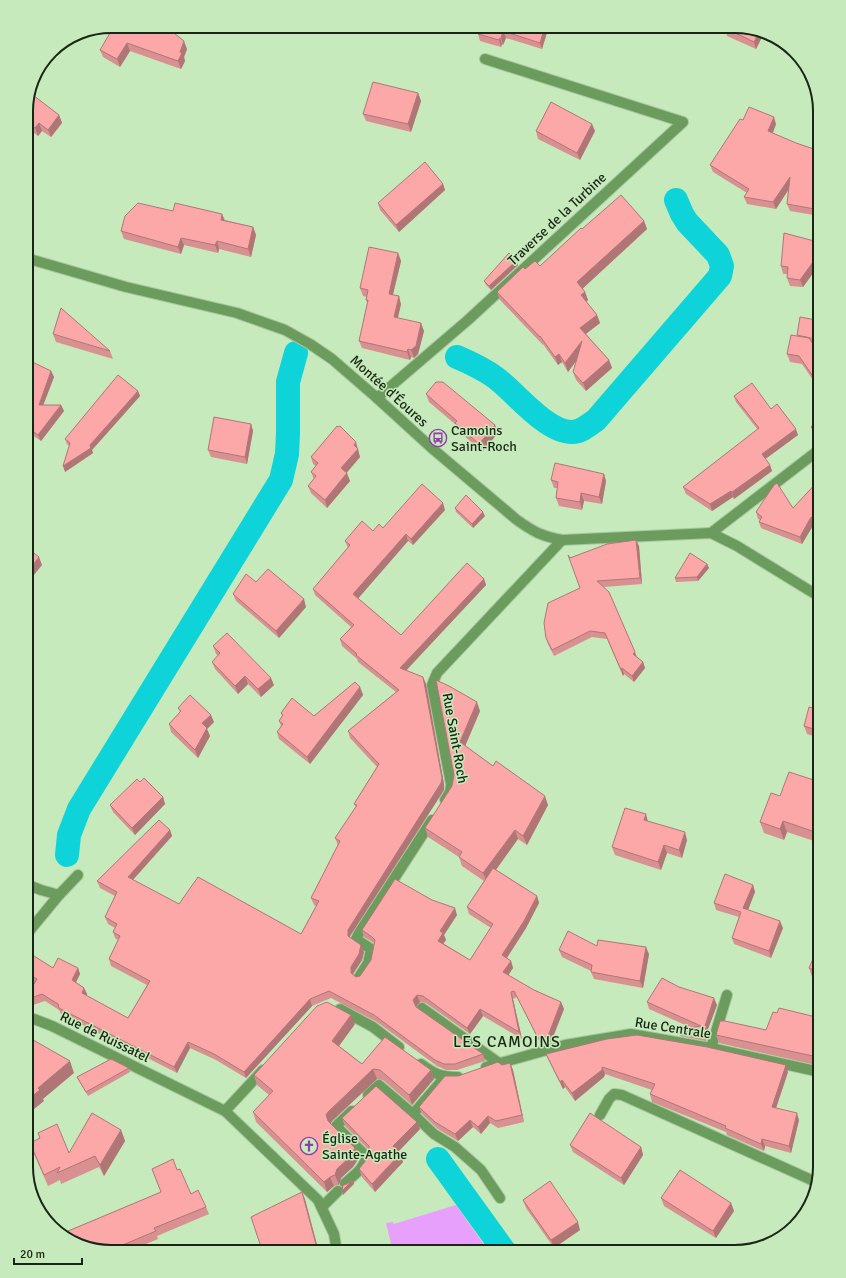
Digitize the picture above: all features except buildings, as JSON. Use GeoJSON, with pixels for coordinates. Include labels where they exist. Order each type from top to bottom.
{"type":"FeatureCollection","features":[{"type":"Feature","properties":{"kind":"street","name":"Traverse de la Turbine"},"geometry":{"type":"LineString","coordinates":[[377,398],[468,320],[683,122],[485,59]]}},
{"type":"Feature","properties":{"kind":"street","name":"Montée d'Éoures"},"geometry":{"type":"LineString","coordinates":[[33,260],[126,287],[237,313],[285,330],[332,359],[434,450],[517,520],[531,530],[545,537],[562,540],[711,533],[737,546],[813,593]]}},
{"type":"Feature","properties":{"kind":"street"},"geometry":{"type":"LineString","coordinates":[[711,533],[813,454]]}},
{"type":"Feature","properties":{"kind":"street","name":"Rue Saint-Roch"},"geometry":{"type":"LineString","coordinates":[[359,977],[368,963],[371,949],[356,939],[450,792],[451,784],[432,685],[436,673],[562,540]]}},
{"type":"Feature","properties":{"kind":"street"},"geometry":{"type":"LineString","coordinates":[[33,927],[78,875]]}},
{"type":"Feature","properties":{"kind":"street"},"geometry":{"type":"LineString","coordinates":[[33,886],[59,895]]}},
{"type":"Feature","properties":{"kind":"street"},"geometry":{"type":"LineString","coordinates":[[711,1048],[727,995]]}},
{"type":"Feature","properties":{"kind":"street"},"geometry":{"type":"LineString","coordinates":[[331,1004],[373,1027],[434,1072],[445,1077],[465,1074]]}},
{"type":"Feature","properties":{"kind":"street"},"geometry":{"type":"LineString","coordinates":[[422,1008],[499,1063]]}},
{"type":"Feature","properties":{"kind":"street","name":"Rue de Ruissatel"},"geometry":{"type":"LineString","coordinates":[[33,1018],[225,1111],[318,1200],[334,1234],[336,1245]]}},
{"type":"Feature","properties":{"kind":"street","name":"Rue Centrale"},"geometry":{"type":"LineString","coordinates":[[479,1070],[565,1045],[632,1034],[711,1048],[813,1070]]}},
{"type":"Feature","properties":{"kind":"street"},"geometry":{"type":"LineString","coordinates":[[225,1111],[268,1065]]}},
{"type":"Feature","properties":{"kind":"street"},"geometry":{"type":"LineString","coordinates":[[413,1114],[445,1077]]}},
{"type":"Feature","properties":{"kind":"street"},"geometry":{"type":"LineString","coordinates":[[322,1207],[366,1162],[366,1156],[336,1126],[379,1085],[434,1134],[455,1147],[481,1170],[500,1198]]}},
{"type":"Feature","properties":{"kind":"street"},"geometry":{"type":"LineString","coordinates":[[600,1115],[609,1099],[614,1094],[622,1095],[811,1180]]}},
{"type":"Feature","properties":{"kind":"shaded area"},"geometry":{"type":"Polygon","coordinates":[[[456,1205],[484,1245],[391,1245],[386,1223],[393,1222],[394,1224],[456,1205]]]}},
{"type":"Feature","properties":{"kind":"waterway"},"geometry":{"type":"LineString","coordinates":[[457,357],[477,366],[496,378],[532,411],[552,426],[562,430],[575,432],[582,430],[591,424],[720,276],[722,266],[718,255],[687,222],[676,200]]}},
{"type":"Feature","properties":{"kind":"waterway"},"geometry":{"type":"LineString","coordinates":[[67,855],[69,835],[79,809],[281,480],[287,454],[288,382],[296,353]]}},
{"type":"Feature","properties":{"kind":"waterway"},"geometry":{"type":"LineString","coordinates":[[438,1159],[500,1245]]}},
{"type":"Feature","properties":{"kind":"place","name":"Camoins Saint-Roch"},"geometry":{"type":"Point","coordinates":[438,438]}},
{"type":"Feature","properties":{"kind":"place","name":"Église Sainte-Agathe"},"geometry":{"type":"Point","coordinates":[309,1146]}},
{"type":"Feature","properties":{"kind":"district","name":"LES CAMOINS"},"geometry":{"type":"Point","coordinates":[507,1042]}}]}
